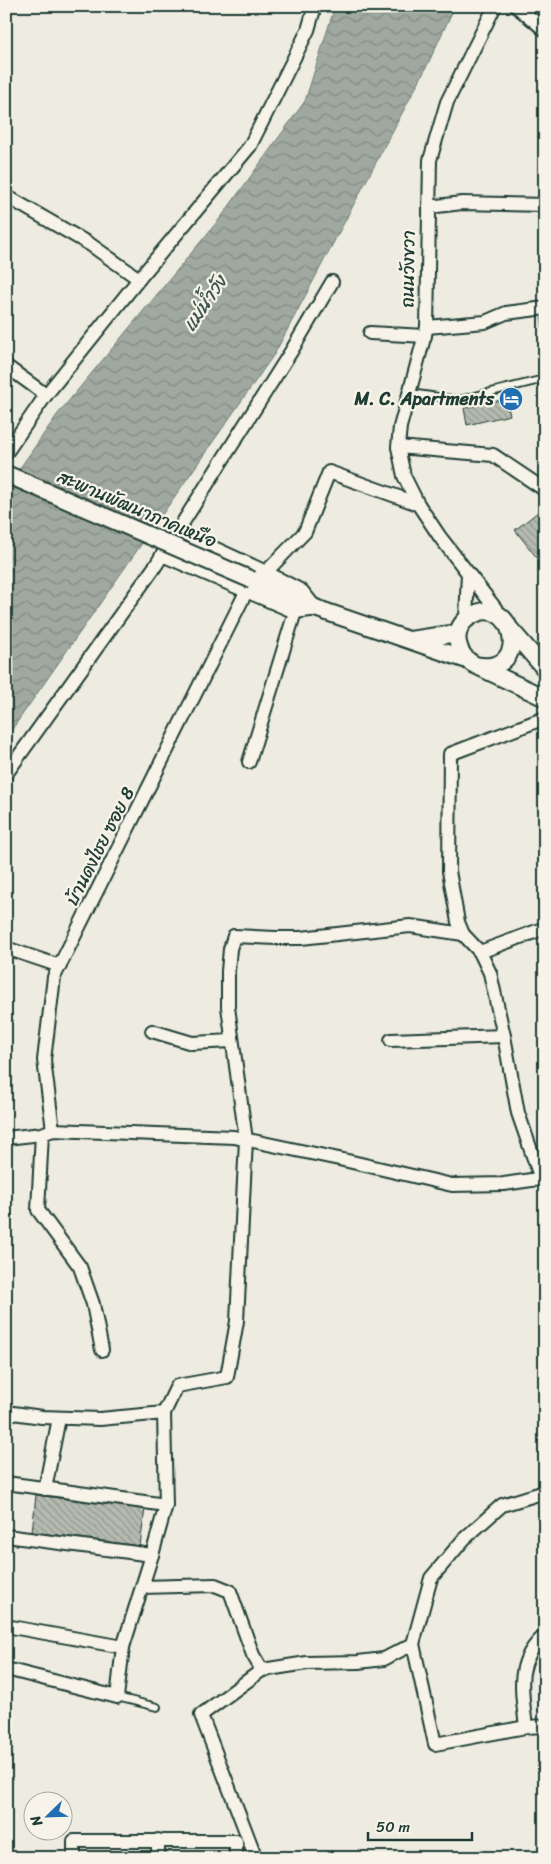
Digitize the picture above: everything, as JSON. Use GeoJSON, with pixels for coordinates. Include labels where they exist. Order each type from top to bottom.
{"type":"FeatureCollection","features":[{"type":"Feature","properties":{"kind":"street"},"geometry":{"type":"LineString","coordinates":[[6,453],[46,395],[139,279],[250,146],[308,30],[315,6]]}},
{"type":"Feature","properties":{"kind":"street","name":"ถนนวังขวา"},"geometry":{"type":"LineString","coordinates":[[468,573],[437,533],[418,504],[404,476],[398,447],[400,427],[426,332],[430,160],[447,102],[495,6]]}},
{"type":"Feature","properties":{"kind":"street"},"geometry":{"type":"LineString","coordinates":[[516,6],[545,30]]}},
{"type":"Feature","properties":{"kind":"street"},"geometry":{"type":"LineString","coordinates":[[6,196],[91,245],[139,279]]}},
{"type":"Feature","properties":{"kind":"street"},"geometry":{"type":"LineString","coordinates":[[428,208],[462,203],[545,204]]}},
{"type":"Feature","properties":{"kind":"street"},"geometry":{"type":"LineString","coordinates":[[6,774],[162,555],[292,350],[332,282]]}},
{"type":"Feature","properties":{"kind":"street"},"geometry":{"type":"LineString","coordinates":[[370,334],[426,332],[485,322],[506,313],[545,308]]}},
{"type":"Feature","properties":{"kind":"street"},"geometry":{"type":"LineString","coordinates":[[6,366],[46,395]]}},
{"type":"Feature","properties":{"kind":"street"},"geometry":{"type":"LineString","coordinates":[[398,447],[493,454],[545,490]]}},
{"type":"Feature","properties":{"kind":"street","name":"บ้านดงไชย ซอย 8"},"geometry":{"type":"LineString","coordinates":[[102,1350],[93,1304],[80,1267],[38,1210],[47,1132],[44,1060],[54,977],[255,581],[305,532],[329,472],[418,504]]}},
{"type":"Feature","properties":{"kind":"street","name":"สะพานพัฒนาภาคเหนือ"},"geometry":{"type":"LineString","coordinates":[[6,474],[318,610],[471,663],[545,698]]}},
{"type":"Feature","properties":{"kind":"street"},"geometry":{"type":"LineString","coordinates":[[177,531],[255,581],[295,612],[318,610]]}},
{"type":"Feature","properties":{"kind":"street"},"geometry":{"type":"LineString","coordinates":[[162,555],[255,581]]}},
{"type":"Feature","properties":{"kind":"street"},"geometry":{"type":"LineString","coordinates":[[468,573],[507,625],[545,669]]}},
{"type":"Feature","properties":{"kind":"street"},"geometry":{"type":"LineString","coordinates":[[405,640],[462,626],[474,614],[485,612],[495,614],[507,625],[513,639],[507,656],[501,662],[484,667],[471,663],[461,653],[458,643],[462,626],[468,573]]}},
{"type":"Feature","properties":{"kind":"street"},"geometry":{"type":"LineString","coordinates":[[250,762],[295,612]]}},
{"type":"Feature","properties":{"kind":"street"},"geometry":{"type":"LineString","coordinates":[[6,1138],[47,1132],[234,1137],[452,1185],[504,1184],[543,1178],[518,1113],[490,973],[480,952],[463,934],[458,922],[449,871],[450,754],[545,718]]}},
{"type":"Feature","properties":{"kind":"street"},"geometry":{"type":"LineString","coordinates":[[6,1669],[117,1697],[123,1647],[166,1505],[164,1413],[177,1386],[228,1377],[237,1321],[246,1140],[228,1007],[228,971],[230,949],[234,936],[302,938],[410,926],[463,934]]}},
{"type":"Feature","properties":{"kind":"street"},"geometry":{"type":"LineString","coordinates":[[480,952],[545,928]]}},
{"type":"Feature","properties":{"kind":"street"},"geometry":{"type":"LineString","coordinates":[[6,948],[60,966]]}},
{"type":"Feature","properties":{"kind":"street"},"geometry":{"type":"LineString","coordinates":[[152,1031],[192,1043],[232,1041]]}},
{"type":"Feature","properties":{"kind":"street"},"geometry":{"type":"LineString","coordinates":[[392,1040],[504,1036]]}},
{"type":"Feature","properties":{"kind":"street"},"geometry":{"type":"LineString","coordinates":[[6,1412],[59,1418],[100,1419],[164,1413]]}},
{"type":"Feature","properties":{"kind":"street"},"geometry":{"type":"LineString","coordinates":[[45,1488],[59,1418]]}},
{"type":"Feature","properties":{"kind":"street"},"geometry":{"type":"LineString","coordinates":[[6,1483],[166,1505]]}},
{"type":"Feature","properties":{"kind":"street"},"geometry":{"type":"LineString","coordinates":[[545,1492],[502,1505],[464,1539],[431,1578],[413,1644],[435,1744],[526,1727],[545,1726]]}},
{"type":"Feature","properties":{"kind":"street"},"geometry":{"type":"LineString","coordinates":[[6,1536],[152,1555]]}},
{"type":"Feature","properties":{"kind":"street"},"geometry":{"type":"LineString","coordinates":[[142,1587],[215,1585],[230,1591],[253,1654],[262,1670]]}},
{"type":"Feature","properties":{"kind":"street"},"geometry":{"type":"LineString","coordinates":[[6,1626],[123,1647]]}},
{"type":"Feature","properties":{"kind":"street"},"geometry":{"type":"LineString","coordinates":[[526,1727],[521,1680],[526,1659],[545,1635]]}},
{"type":"Feature","properties":{"kind":"street"},"geometry":{"type":"LineString","coordinates":[[256,1858],[201,1715],[262,1670],[307,1663],[358,1662],[384,1659],[413,1644]]}},
{"type":"Feature","properties":{"kind":"street"},"geometry":{"type":"LineString","coordinates":[[158,1840],[158,1858]]}},
{"type":"Feature","properties":{"kind":"street"},"geometry":{"type":"LineString","coordinates":[[74,1858],[74,1841],[158,1840],[236,1841],[236,1858]]}},
{"type":"Feature","properties":{"kind":"lane"},"geometry":{"type":"LineString","coordinates":[[410,393],[459,400],[544,379]]}},
{"type":"Feature","properties":{"kind":"lane"},"geometry":{"type":"LineString","coordinates":[[117,1697],[157,1707]]}},
{"type":"Feature","properties":{"kind":"water","name":"แม่น้ำวัง"},"geometry":{"type":"Polygon","coordinates":[[[335,6],[455,6],[425,70],[275,353],[6,738],[6,488],[57,415],[222,216],[305,101],[335,6]]]}},
{"type":"Feature","properties":{"kind":"building"},"geometry":{"type":"Polygon","coordinates":[[[545,313],[545,354],[541,314],[545,313]]]}},
{"type":"Feature","properties":{"kind":"building"},"geometry":{"type":"Polygon","coordinates":[[[506,399],[510,415],[467,425],[464,408],[506,399]]]}},
{"type":"Feature","properties":{"kind":"building"},"geometry":{"type":"Polygon","coordinates":[[[538,512],[545,521],[545,568],[515,530],[538,512]]]}},
{"type":"Feature","properties":{"kind":"building"},"geometry":{"type":"Polygon","coordinates":[[[36,1495],[145,1509],[140,1546],[32,1532],[36,1495]]]}},
{"type":"Feature","properties":{"kind":"place","name":"M. C. Apartments"},"geometry":{"type":"Point","coordinates":[511,399]}}]}
